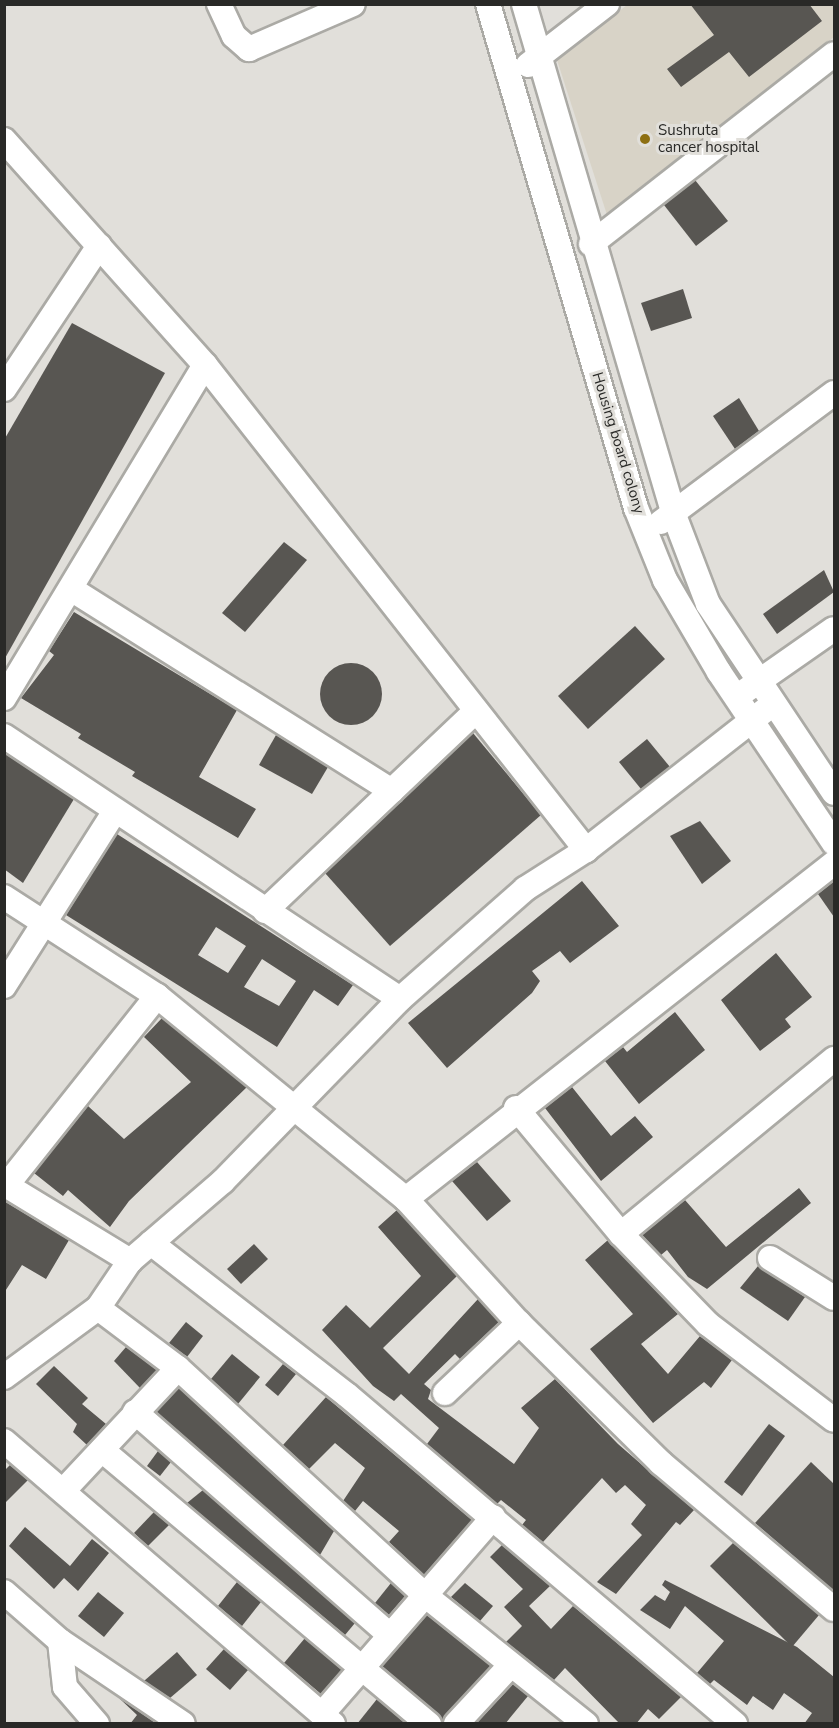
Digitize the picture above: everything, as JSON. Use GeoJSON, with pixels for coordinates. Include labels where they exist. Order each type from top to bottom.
{"type":"FeatureCollection","features":[{"type":"Feature","properties":{"kind":"street"},"geometry":{"type":"LineString","coordinates":[[219,4],[234,36],[249,49],[353,4]]}},
{"type":"Feature","properties":{"kind":"street","name":"Housing board colony"},"geometry":{"type":"LineString","coordinates":[[488,4],[645,531],[665,580],[736,697],[834,843]]}},
{"type":"Feature","properties":{"kind":"street"},"geometry":{"type":"LineString","coordinates":[[524,4],[591,244],[674,515],[708,604],[834,793]]}},
{"type":"Feature","properties":{"kind":"street"},"geometry":{"type":"LineString","coordinates":[[510,77],[540,58],[607,4]]}},
{"type":"Feature","properties":{"kind":"street"},"geometry":{"type":"LineString","coordinates":[[591,244],[834,54]]}},
{"type":"Feature","properties":{"kind":"street"},"geometry":{"type":"LineString","coordinates":[[4,140],[205,364],[586,850]]}},
{"type":"Feature","properties":{"kind":"street"},"geometry":{"type":"LineString","coordinates":[[5,388],[99,246]]}},
{"type":"Feature","properties":{"kind":"street"},"geometry":{"type":"LineString","coordinates":[[4,698],[205,364]]}},
{"type":"Feature","properties":{"kind":"street"},"geometry":{"type":"LineString","coordinates":[[645,531],[674,515],[834,393]]}},
{"type":"Feature","properties":{"kind":"street"},"geometry":{"type":"LineString","coordinates":[[71,589],[392,791]]}},
{"type":"Feature","properties":{"kind":"street"},"geometry":{"type":"LineString","coordinates":[[736,697],[834,629]]}},
{"type":"Feature","properties":{"kind":"street"},"geometry":{"type":"LineString","coordinates":[[4,1377],[98,1308],[130,1261],[223,1180],[292,1106],[400,999],[525,889],[586,850],[773,704]]}},
{"type":"Feature","properties":{"kind":"street"},"geometry":{"type":"LineString","coordinates":[[265,911],[476,711]]}},
{"type":"Feature","properties":{"kind":"street"},"geometry":{"type":"LineString","coordinates":[[4,736],[114,813],[400,999]]}},
{"type":"Feature","properties":{"kind":"street"},"geometry":{"type":"LineString","coordinates":[[4,986],[114,813]]}},
{"type":"Feature","properties":{"kind":"street"},"geometry":{"type":"LineString","coordinates":[[406,1200],[516,1108],[834,863]]}},
{"type":"Feature","properties":{"kind":"street"},"geometry":{"type":"LineString","coordinates":[[4,897],[157,996],[406,1200],[519,1323],[661,1463],[834,1609]]}},
{"type":"Feature","properties":{"kind":"street"},"geometry":{"type":"LineString","coordinates":[[130,1261],[5,1185],[157,996]]}},
{"type":"Feature","properties":{"kind":"street"},"geometry":{"type":"LineString","coordinates":[[621,1234],[834,1059]]}},
{"type":"Feature","properties":{"kind":"street"},"geometry":{"type":"LineString","coordinates":[[516,1108],[621,1234],[708,1324],[834,1420]]}},
{"type":"Feature","properties":{"kind":"street"},"geometry":{"type":"LineString","coordinates":[[152,1243],[493,1517],[735,1724]]}},
{"type":"Feature","properties":{"kind":"street"},"geometry":{"type":"LineString","coordinates":[[770,1258],[834,1298]]}},
{"type":"Feature","properties":{"kind":"street"},"geometry":{"type":"LineString","coordinates":[[98,1308],[178,1368],[426,1596],[509,1666],[586,1724]]}},
{"type":"Feature","properties":{"kind":"street"},"geometry":{"type":"LineString","coordinates":[[445,1393],[519,1323]]}},
{"type":"Feature","properties":{"kind":"street"},"geometry":{"type":"LineString","coordinates":[[63,1491],[178,1368]]}},
{"type":"Feature","properties":{"kind":"street"},"geometry":{"type":"LineString","coordinates":[[135,1412],[389,1634]]}},
{"type":"Feature","properties":{"kind":"street"},"geometry":{"type":"LineString","coordinates":[[4,1441],[327,1719],[359,1666],[426,1596],[493,1517]]}},
{"type":"Feature","properties":{"kind":"street"},"geometry":{"type":"LineString","coordinates":[[102,1450],[429,1724]]}},
{"type":"Feature","properties":{"kind":"street"},"geometry":{"type":"LineString","coordinates":[[4,1592],[60,1641],[183,1724]]}},
{"type":"Feature","properties":{"kind":"street"},"geometry":{"type":"LineString","coordinates":[[60,1641],[65,1687],[97,1724]]}},
{"type":"Feature","properties":{"kind":"street"},"geometry":{"type":"LineString","coordinates":[[456,1724],[509,1666]]}},
{"type":"Feature","properties":{"kind":"shaded area","name":"Sushruta cancer hospital"},"geometry":{"type":"Polygon","coordinates":[[[627,5],[834,5],[834,37],[608,218],[557,60],[627,5]]]}},
{"type":"Feature","properties":{"kind":"building"},"geometry":{"type":"Polygon","coordinates":[[[690,4],[809,4],[822,21],[749,77],[729,52],[681,87],[667,69],[714,35],[690,4]]]}},
{"type":"Feature","properties":{"kind":"building"},"geometry":{"type":"Polygon","coordinates":[[[695,180],[728,221],[696,246],[664,205],[695,180]]]}},
{"type":"Feature","properties":{"kind":"building"},"geometry":{"type":"Polygon","coordinates":[[[683,289],[692,318],[651,331],[641,303],[683,289]]]}},
{"type":"Feature","properties":{"kind":"building"},"geometry":{"type":"Polygon","coordinates":[[[72,323],[165,373],[4,660],[4,440],[72,323]]]}},
{"type":"Feature","properties":{"kind":"building"},"geometry":{"type":"Polygon","coordinates":[[[739,398],[759,431],[735,449],[713,416],[739,398]]]}},
{"type":"Feature","properties":{"kind":"building"},"geometry":{"type":"Polygon","coordinates":[[[284,542],[307,560],[245,632],[222,613],[284,542]]]}},
{"type":"Feature","properties":{"kind":"building"},"geometry":{"type":"Polygon","coordinates":[[[824,570],[834,592],[777,634],[763,614],[824,570]]]}},
{"type":"Feature","properties":{"kind":"building"},"geometry":{"type":"Polygon","coordinates":[[[74,612],[237,710],[199,777],[256,809],[238,838],[132,776],[135,772],[78,738],[81,734],[21,698],[54,655],[49,651],[74,612]]]}},
{"type":"Feature","properties":{"kind":"building"},"geometry":{"type":"Polygon","coordinates":[[[635,626],[665,659],[588,729],[558,696],[635,626]]]}},
{"type":"Feature","properties":{"kind":"building"},"geometry":{"type":"Polygon","coordinates":[[[345,663],[357,663],[373,672],[380,682],[382,694],[380,706],[373,716],[357,725],[345,725],[334,720],[325,711],[320,700],[320,688],[325,677],[334,668],[345,663]]]}},
{"type":"Feature","properties":{"kind":"building"},"geometry":{"type":"Polygon","coordinates":[[[473,733],[541,815],[390,946],[325,873],[473,733]]]}},
{"type":"Feature","properties":{"kind":"building"},"geometry":{"type":"Polygon","coordinates":[[[276,735],[328,767],[312,794],[259,765],[276,735]]]}},
{"type":"Feature","properties":{"kind":"building"},"geometry":{"type":"Polygon","coordinates":[[[647,739],[670,767],[641,789],[619,762],[647,739]]]}},
{"type":"Feature","properties":{"kind":"building"},"geometry":{"type":"Polygon","coordinates":[[[4,753],[74,799],[23,883],[4,869],[4,753]]]}},
{"type":"Feature","properties":{"kind":"building"},"geometry":{"type":"Polygon","coordinates":[[[700,821],[731,861],[702,884],[670,836],[700,821]]]}},
{"type":"Feature","properties":{"kind":"building"},"geometry":{"type":"Polygon","coordinates":[[[117,834],[353,985],[338,1006],[314,990],[277,1047],[66,915],[117,834]],[[216,927],[198,955],[228,973],[246,946],[216,927]],[[262,959],[244,987],[279,1006],[296,981],[262,959]]]}},
{"type":"Feature","properties":{"kind":"building"},"geometry":{"type":"Polygon","coordinates":[[[582,881],[619,926],[570,963],[560,951],[532,971],[540,981],[532,993],[447,1068],[408,1023],[582,881]]]}},
{"type":"Feature","properties":{"kind":"building"},"geometry":{"type":"Polygon","coordinates":[[[834,881],[834,917],[818,894],[834,881]]]}},
{"type":"Feature","properties":{"kind":"building"},"geometry":{"type":"Polygon","coordinates":[[[776,953],[812,997],[785,1019],[791,1027],[760,1051],[721,1000],[776,953]]]}},
{"type":"Feature","properties":{"kind":"building"},"geometry":{"type":"Polygon","coordinates":[[[675,1012],[705,1050],[639,1104],[605,1061],[623,1047],[627,1052],[675,1012]]]}},
{"type":"Feature","properties":{"kind":"building"},"geometry":{"type":"Polygon","coordinates":[[[162,1018],[247,1087],[129,1201],[110,1227],[68,1190],[63,1196],[34,1173],[88,1106],[124,1139],[191,1082],[144,1037],[162,1018]]]}},
{"type":"Feature","properties":{"kind":"building"},"geometry":{"type":"Polygon","coordinates":[[[572,1087],[611,1136],[635,1116],[653,1137],[601,1181],[545,1108],[572,1087]]]}},
{"type":"Feature","properties":{"kind":"building"},"geometry":{"type":"Polygon","coordinates":[[[477,1162],[511,1201],[487,1221],[452,1181],[477,1162]]]}},
{"type":"Feature","properties":{"kind":"building"},"geometry":{"type":"Polygon","coordinates":[[[799,1188],[811,1203],[707,1289],[688,1277],[667,1250],[661,1255],[642,1235],[685,1200],[726,1247],[799,1188]]]}},
{"type":"Feature","properties":{"kind":"building"},"geometry":{"type":"Polygon","coordinates":[[[4,1201],[69,1240],[46,1279],[22,1265],[4,1293],[4,1201]]]}},
{"type":"Feature","properties":{"kind":"building"},"geometry":{"type":"Polygon","coordinates":[[[397,1210],[457,1276],[383,1348],[409,1374],[478,1299],[499,1322],[460,1359],[455,1354],[424,1384],[431,1390],[428,1399],[514,1464],[539,1428],[521,1408],[555,1379],[618,1444],[694,1510],[680,1525],[676,1522],[616,1594],[597,1582],[642,1535],[631,1524],[646,1505],[625,1485],[616,1493],[602,1478],[543,1542],[522,1525],[526,1520],[501,1500],[497,1504],[427,1444],[439,1428],[401,1394],[394,1401],[373,1386],[322,1330],[346,1305],[370,1328],[421,1276],[378,1227],[397,1210]]]}},
{"type":"Feature","properties":{"kind":"building"},"geometry":{"type":"Polygon","coordinates":[[[608,1240],[678,1314],[641,1344],[668,1374],[700,1336],[732,1360],[711,1388],[704,1382],[653,1423],[590,1349],[633,1314],[585,1260],[608,1240]]]}},
{"type":"Feature","properties":{"kind":"building"},"geometry":{"type":"Polygon","coordinates":[[[254,1244],[268,1259],[241,1284],[227,1269],[254,1244]]]}},
{"type":"Feature","properties":{"kind":"building"},"geometry":{"type":"Polygon","coordinates":[[[758,1266],[805,1297],[788,1321],[740,1288],[758,1266]]]}},
{"type":"Feature","properties":{"kind":"building"},"geometry":{"type":"Polygon","coordinates":[[[186,1322],[203,1336],[187,1357],[169,1343],[186,1322]]]}},
{"type":"Feature","properties":{"kind":"building"},"geometry":{"type":"Polygon","coordinates":[[[126,1347],[157,1370],[140,1388],[114,1361],[126,1347]]]}},
{"type":"Feature","properties":{"kind":"building"},"geometry":{"type":"Polygon","coordinates":[[[232,1354],[260,1377],[238,1404],[211,1379],[232,1354]]]}},
{"type":"Feature","properties":{"kind":"building"},"geometry":{"type":"Polygon","coordinates":[[[283,1364],[296,1374],[278,1396],[265,1385],[283,1364]]]}},
{"type":"Feature","properties":{"kind":"building"},"geometry":{"type":"Polygon","coordinates":[[[54,1366],[88,1398],[82,1404],[106,1424],[87,1445],[73,1432],[77,1424],[36,1384],[54,1366]]]}},
{"type":"Feature","properties":{"kind":"building"},"geometry":{"type":"Polygon","coordinates":[[[179,1388],[334,1531],[320,1555],[156,1412],[179,1388]]]}},
{"type":"Feature","properties":{"kind":"building"},"geometry":{"type":"Polygon","coordinates":[[[326,1397],[472,1520],[424,1575],[389,1542],[399,1531],[363,1501],[355,1511],[343,1501],[365,1468],[335,1443],[309,1469],[283,1445],[326,1397]]]}},
{"type":"Feature","properties":{"kind":"building"},"geometry":{"type":"Polygon","coordinates":[[[769,1424],[785,1436],[742,1496],[724,1482],[769,1424]]]}},
{"type":"Feature","properties":{"kind":"building"},"geometry":{"type":"Polygon","coordinates":[[[158,1451],[171,1462],[160,1476],[147,1466],[158,1451]]]}},
{"type":"Feature","properties":{"kind":"building"},"geometry":{"type":"Polygon","coordinates":[[[811,1462],[834,1484],[834,1591],[755,1523],[811,1462]]]}},
{"type":"Feature","properties":{"kind":"building"},"geometry":{"type":"Polygon","coordinates":[[[10,1465],[28,1480],[4,1504],[4,1471],[10,1465]]]}},
{"type":"Feature","properties":{"kind":"building"},"geometry":{"type":"Polygon","coordinates":[[[203,1490],[355,1623],[345,1635],[187,1503],[203,1490]]]}},
{"type":"Feature","properties":{"kind":"building"},"geometry":{"type":"Polygon","coordinates":[[[154,1512],[169,1525],[148,1546],[134,1533],[154,1512]]]}},
{"type":"Feature","properties":{"kind":"building"},"geometry":{"type":"Polygon","coordinates":[[[25,1527],[70,1566],[92,1539],[109,1553],[78,1591],[64,1578],[54,1589],[9,1546],[25,1527]]]}},
{"type":"Feature","properties":{"kind":"building"},"geometry":{"type":"Polygon","coordinates":[[[733,1543],[819,1615],[792,1647],[710,1566],[733,1543]]]}},
{"type":"Feature","properties":{"kind":"building"},"geometry":{"type":"Polygon","coordinates":[[[502,1545],[550,1586],[529,1606],[551,1629],[573,1606],[681,1697],[659,1719],[648,1709],[636,1724],[620,1724],[565,1668],[554,1680],[506,1642],[522,1626],[504,1607],[523,1589],[490,1557],[502,1545]]]}},
{"type":"Feature","properties":{"kind":"building"},"geometry":{"type":"Polygon","coordinates":[[[665,1580],[797,1647],[834,1677],[834,1724],[804,1724],[812,1713],[784,1693],[773,1710],[753,1696],[747,1705],[714,1680],[710,1684],[697,1673],[724,1641],[685,1606],[670,1629],[640,1610],[655,1595],[665,1601],[670,1592],[662,1585],[665,1580]]]}},
{"type":"Feature","properties":{"kind":"building"},"geometry":{"type":"Polygon","coordinates":[[[237,1582],[261,1602],[242,1626],[218,1606],[237,1582]]]}},
{"type":"Feature","properties":{"kind":"building"},"geometry":{"type":"Polygon","coordinates":[[[391,1583],[405,1596],[389,1615],[375,1603],[391,1583]]]}},
{"type":"Feature","properties":{"kind":"building"},"geometry":{"type":"Polygon","coordinates":[[[465,1583],[493,1606],[480,1621],[451,1597],[465,1583]]]}},
{"type":"Feature","properties":{"kind":"building"},"geometry":{"type":"Polygon","coordinates":[[[98,1592],[124,1613],[104,1637],[78,1616],[98,1592]]]}},
{"type":"Feature","properties":{"kind":"building"},"geometry":{"type":"Polygon","coordinates":[[[427,1615],[491,1666],[443,1720],[382,1666],[427,1615]]]}},
{"type":"Feature","properties":{"kind":"building"},"geometry":{"type":"Polygon","coordinates":[[[305,1638],[342,1670],[321,1694],[284,1663],[305,1638]]]}},
{"type":"Feature","properties":{"kind":"building"},"geometry":{"type":"Polygon","coordinates":[[[224,1649],[248,1670],[230,1690],[206,1669],[224,1649]]]}},
{"type":"Feature","properties":{"kind":"building"},"geometry":{"type":"Polygon","coordinates":[[[177,1652],[197,1675],[170,1698],[144,1681],[177,1652]]]}},
{"type":"Feature","properties":{"kind":"building"},"geometry":{"type":"Polygon","coordinates":[[[513,1684],[528,1696],[505,1724],[476,1724],[513,1684]]]}},
{"type":"Feature","properties":{"kind":"building"},"geometry":{"type":"Polygon","coordinates":[[[119,1698],[157,1724],[130,1724],[137,1715],[119,1698]]]}},
{"type":"Feature","properties":{"kind":"building"},"geometry":{"type":"Polygon","coordinates":[[[377,1699],[406,1724],[357,1724],[377,1699]]]}},
{"type":"Feature","properties":{"kind":"place","name":"Sushruta cancer hospital"},"geometry":{"type":"Point","coordinates":[645,139]}}]}
